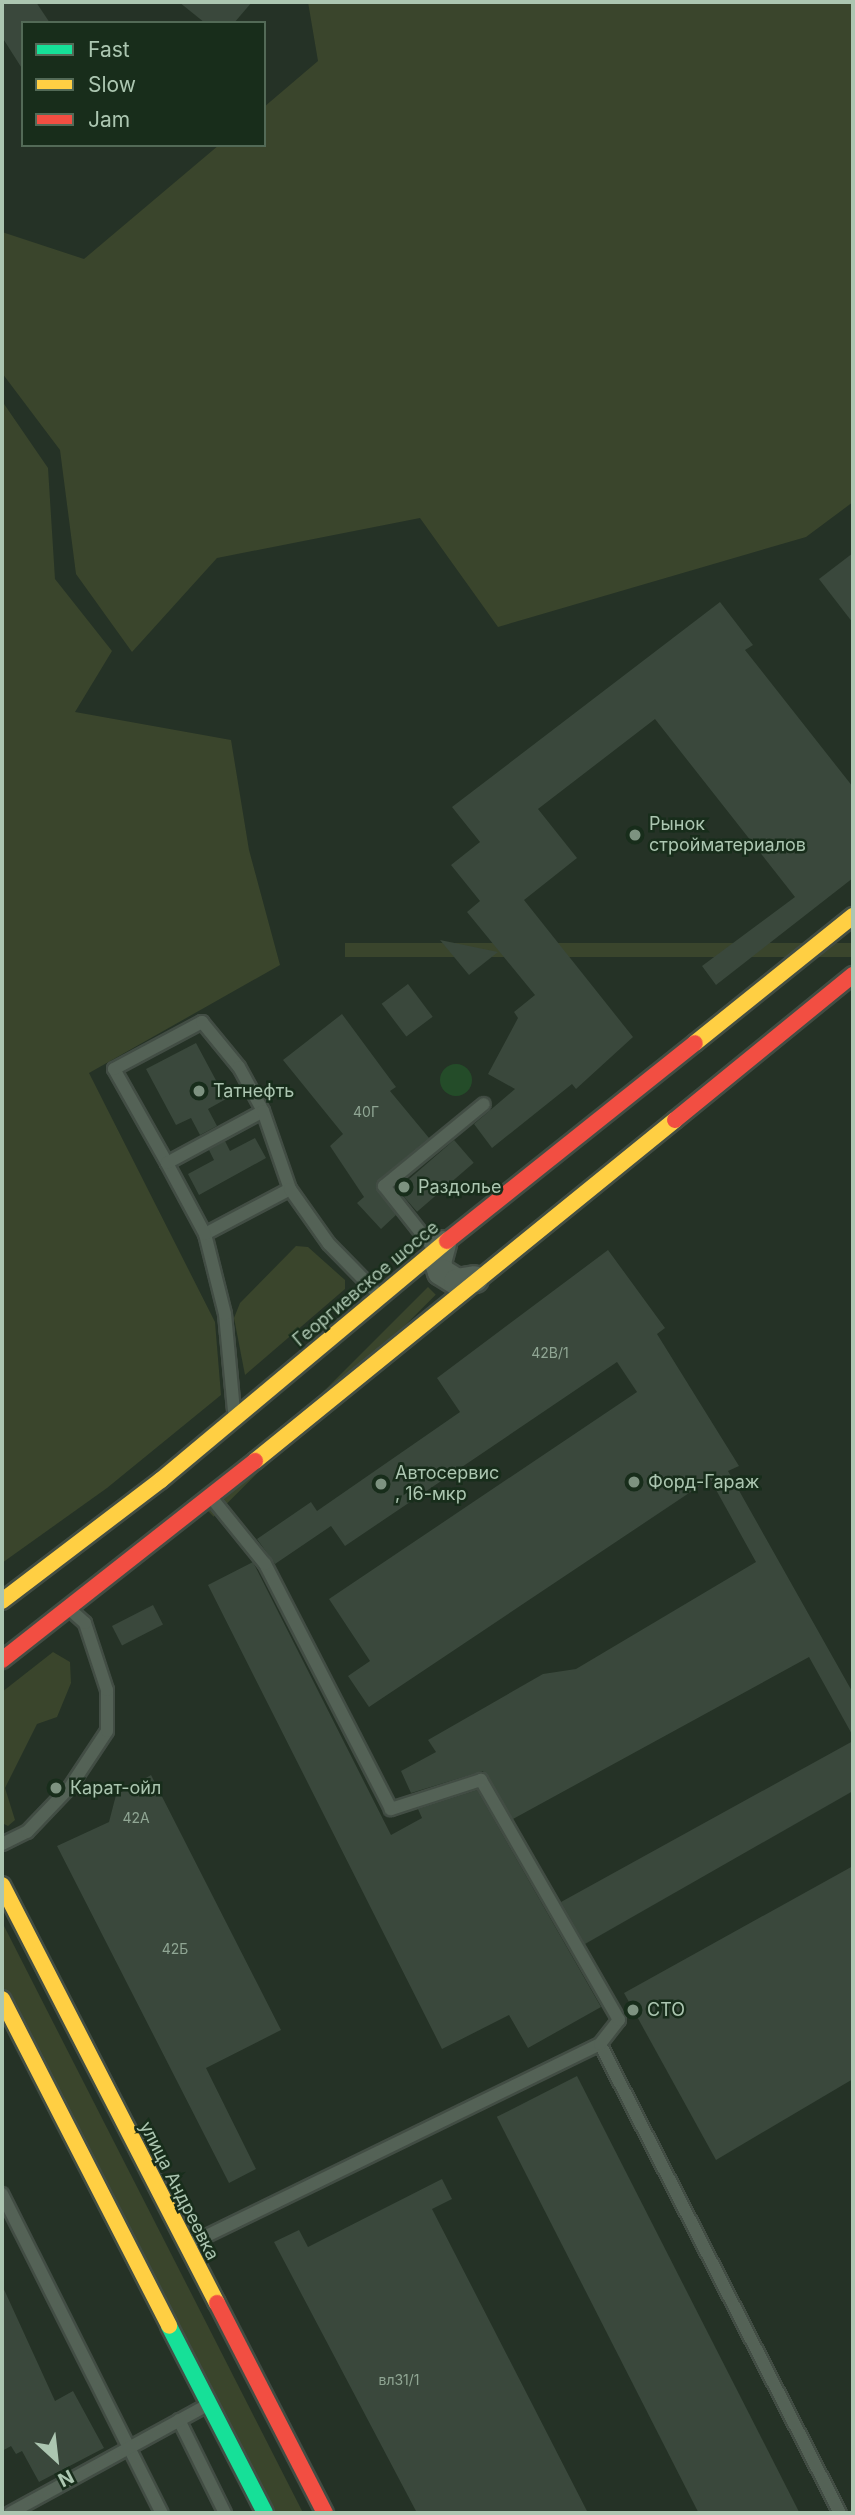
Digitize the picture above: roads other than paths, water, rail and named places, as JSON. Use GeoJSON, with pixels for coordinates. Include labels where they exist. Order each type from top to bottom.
{"type":"FeatureCollection","features":[{"type":"Feature","properties":{"kind":"main road","name":"Георгиевское шоссе"},"geometry":{"type":"LineString","coordinates":[[2,1601],[234,1420],[439,1247],[853,916]]}},
{"type":"Feature","properties":{"kind":"main road"},"geometry":{"type":"LineString","coordinates":[[2,1660],[72,1610],[475,1279],[853,975]]}},
{"type":"Feature","properties":{"kind":"main road","name":"улица Андреевка"},"geometry":{"type":"LineString","coordinates":[[2,1885],[325,2513]]}},
{"type":"Feature","properties":{"kind":"main road"},"geometry":{"type":"LineString","coordinates":[[2,1999],[207,2405],[265,2513]]}},
{"type":"Feature","properties":{"kind":"street"},"geometry":{"type":"LineString","coordinates":[[439,1247],[441,1272],[457,1282],[475,1279]]}},
{"type":"Feature","properties":{"kind":"lane"},"geometry":{"type":"LineString","coordinates":[[234,1420],[225,1314],[205,1234],[114,1069],[202,1022],[239,1067],[263,1111],[290,1189],[329,1244],[381,1297]]}},
{"type":"Feature","properties":{"kind":"lane"},"geometry":{"type":"LineString","coordinates":[[439,1247],[384,1186],[484,1104]]}},
{"type":"Feature","properties":{"kind":"lane"},"geometry":{"type":"LineString","coordinates":[[167,1163],[263,1111]]}},
{"type":"Feature","properties":{"kind":"lane"},"geometry":{"type":"LineString","coordinates":[[205,1234],[290,1189]]}},
{"type":"Feature","properties":{"kind":"lane"},"geometry":{"type":"LineString","coordinates":[[186,2247],[600,2044],[619,2020],[481,1780],[391,1809],[265,1564],[211,1497]]}},
{"type":"Feature","properties":{"kind":"lane"},"geometry":{"type":"LineString","coordinates":[[2,1844],[27,1832],[70,1787],[107,1731],[107,1690],[85,1623],[72,1610]]}},
{"type":"Feature","properties":{"kind":"lane"},"geometry":{"type":"LineString","coordinates":[[600,2044],[840,2513]]}},
{"type":"Feature","properties":{"kind":"lane"},"geometry":{"type":"LineString","coordinates":[[2,2194],[162,2513]]}},
{"type":"Feature","properties":{"kind":"lane"},"geometry":{"type":"LineString","coordinates":[[10,2513],[207,2405]]}},
{"type":"Feature","properties":{"kind":"lane"},"geometry":{"type":"LineString","coordinates":[[178,2420],[225,2513]]}},
{"type":"Feature","properties":{"kind":"place","name":"Рынок стройматериалов"},"geometry":{"type":"Point","coordinates":[635,835]}},
{"type":"Feature","properties":{"kind":"place","name":"Татнефть"},"geometry":{"type":"Point","coordinates":[199,1091]}},
{"type":"Feature","properties":{"kind":"place","name":"Раздолье"},"geometry":{"type":"Point","coordinates":[404,1187]}},
{"type":"Feature","properties":{"kind":"place","name":"Форд-Гараж"},"geometry":{"type":"Point","coordinates":[634,1482]}},
{"type":"Feature","properties":{"kind":"place","name":"Автосервис , 16-мкр"},"geometry":{"type":"Point","coordinates":[381,1484]}},
{"type":"Feature","properties":{"kind":"place","name":"Карат-ойл"},"geometry":{"type":"Point","coordinates":[56,1788]}},
{"type":"Feature","properties":{"kind":"place","name":"СТО"},"geometry":{"type":"Point","coordinates":[633,2010]}}]}
